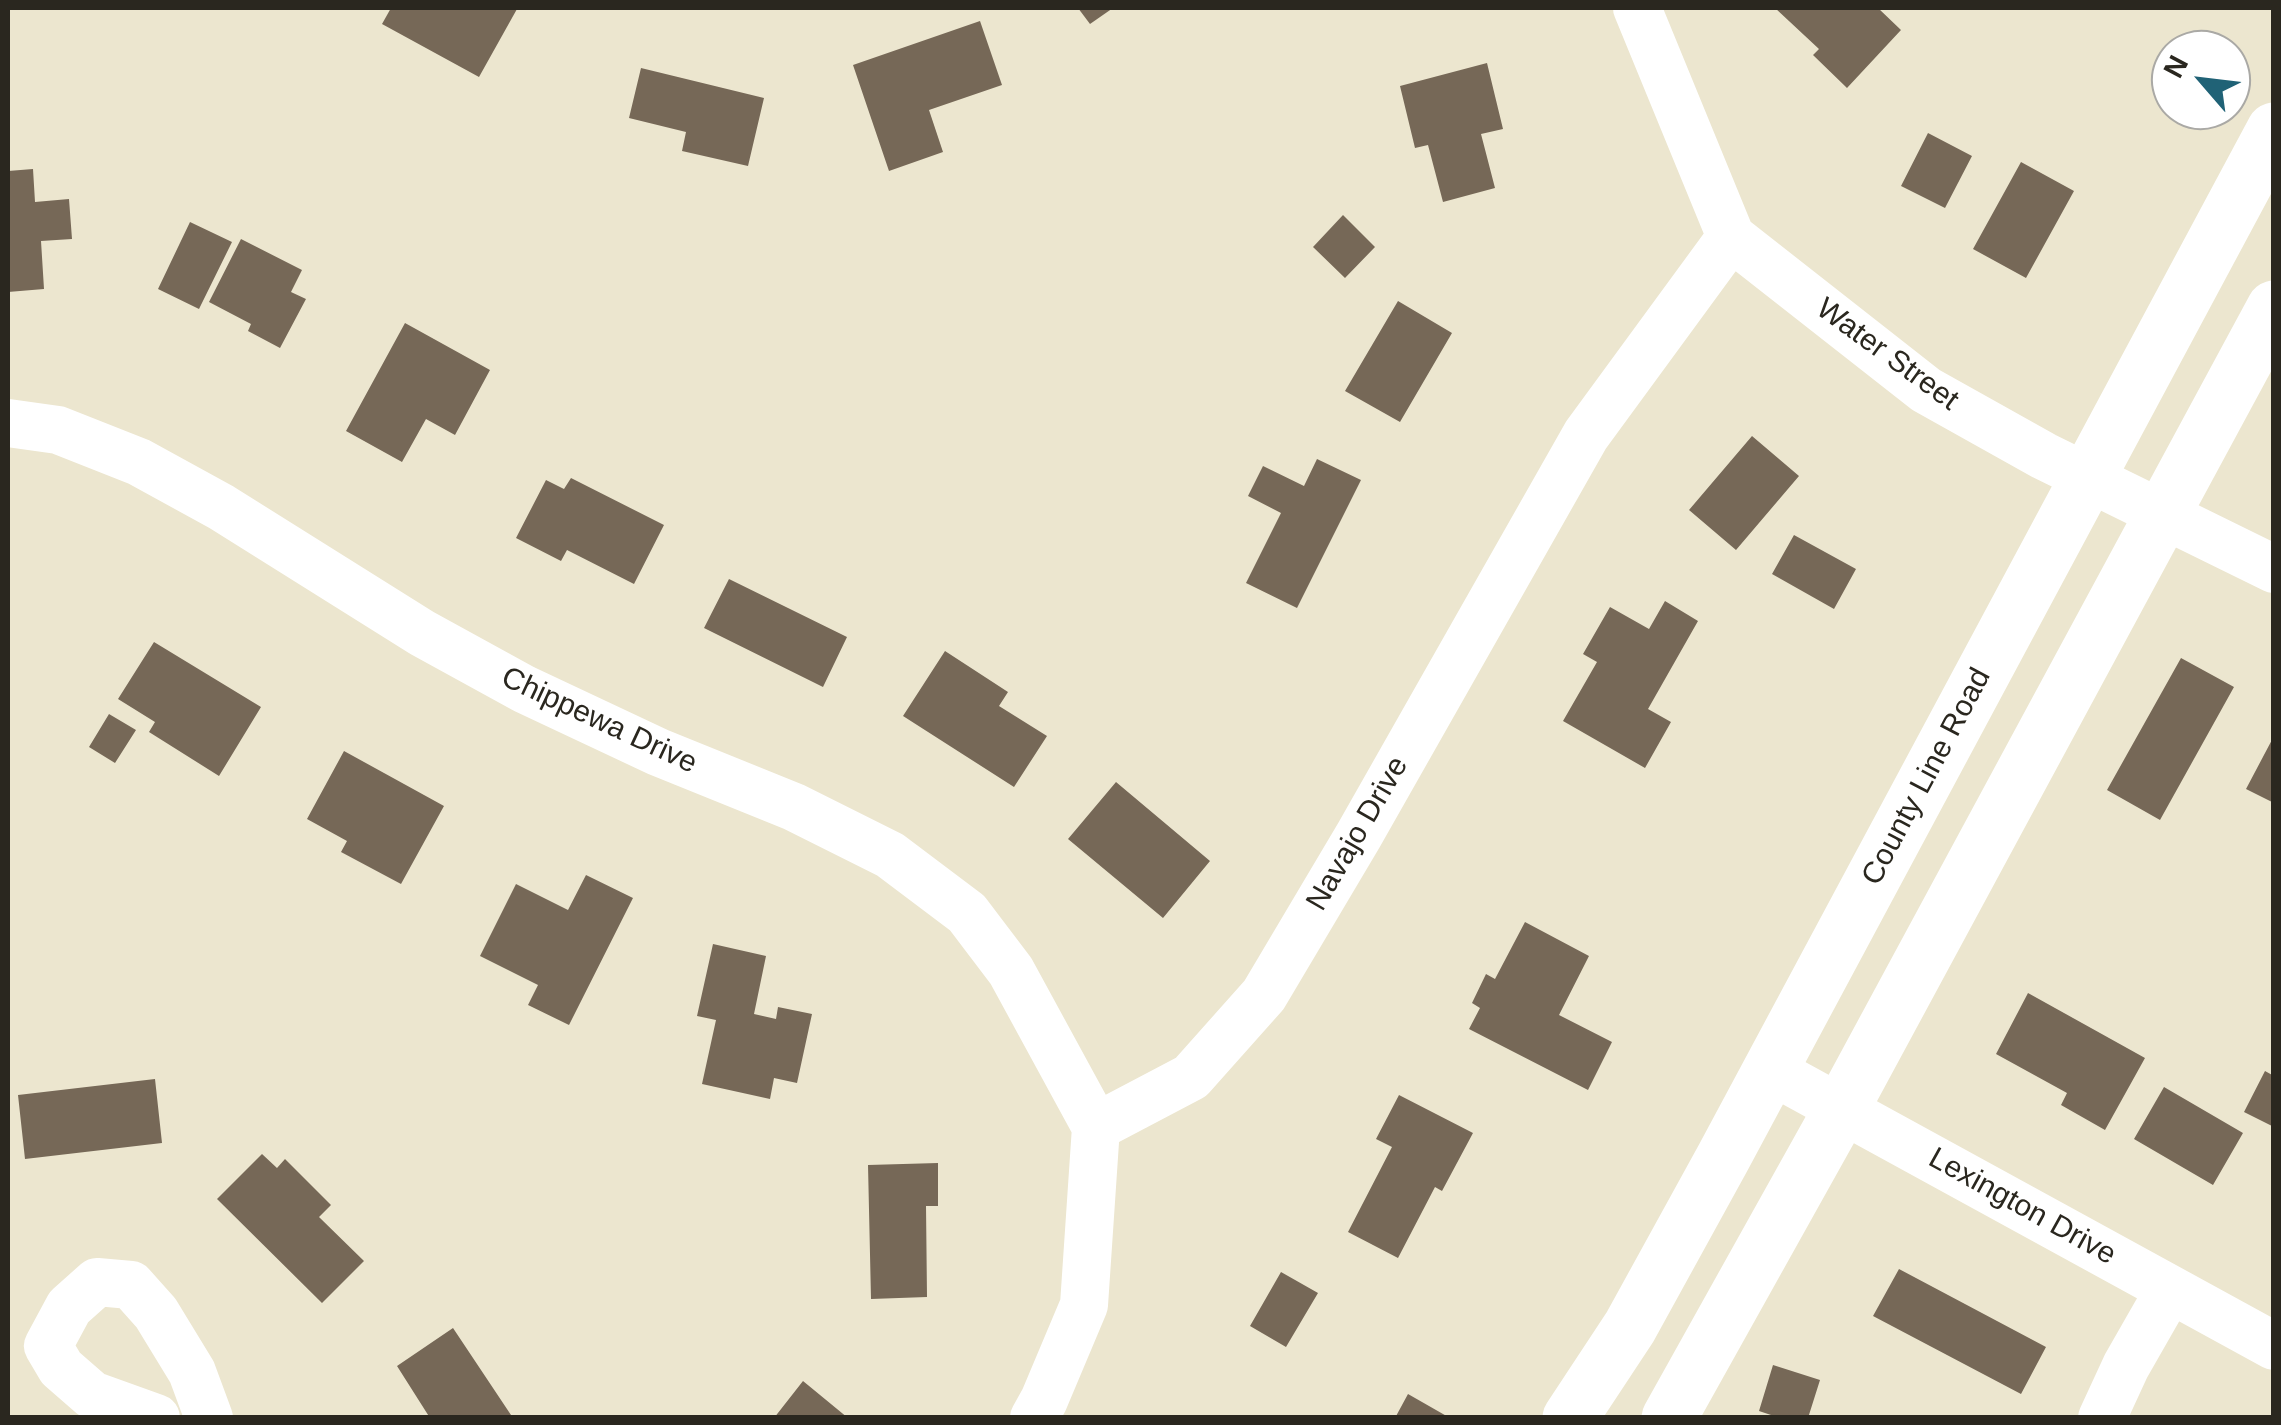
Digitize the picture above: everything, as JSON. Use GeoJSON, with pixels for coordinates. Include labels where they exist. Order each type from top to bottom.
{"type":"FeatureCollection","features":[{"type":"Feature","properties":{"kind":"main road","name":"County Line Road"},"geometry":{"type":"LineString","coordinates":[[1570,1418],[1630,1327],[2274,130]]}},
{"type":"Feature","properties":{"kind":"main road"},"geometry":{"type":"LineString","coordinates":[[1668,1418],[1842,1108],[2274,308]]}},
{"type":"Feature","properties":{"kind":"street","name":"Water Street"},"geometry":{"type":"LineString","coordinates":[[1638,8],[1732,237],[1926,390],[2086,478],[2274,569]]}},
{"type":"Feature","properties":{"kind":"street","name":"Navajo Drive"},"geometry":{"type":"LineString","coordinates":[[1096,1127],[1191,1076],[1264,995],[1586,435],[1732,237]]}},
{"type":"Feature","properties":{"kind":"street","name":"Chippewa Drive"},"geometry":{"type":"LineString","coordinates":[[8,424],[58,430],[139,462],[221,507],[422,633],[524,689],[658,752],[794,807],[890,854],[967,913],[1011,971],[1096,1127]]}},
{"type":"Feature","properties":{"kind":"street","name":"Lexington Drive"},"geometry":{"type":"LineString","coordinates":[[1770,1070],[2274,1346]]}},
{"type":"Feature","properties":{"kind":"street"},"geometry":{"type":"LineString","coordinates":[[1034,1418],[1084,1305],[1096,1127]]}},
{"type":"Feature","properties":{"kind":"street"},"geometry":{"type":"LineString","coordinates":[[156,1418],[92,1395],[61,1368],[48,1346],[69,1307],[98,1282],[131,1285],[156,1313],[192,1372],[209,1418]]}},
{"type":"Feature","properties":{"kind":"street"},"geometry":{"type":"LineString","coordinates":[[2102,1418],[2126,1366],[2170,1289]]}},
{"type":"Feature","properties":{"kind":"building"},"geometry":{"type":"Polygon","coordinates":[[[391,8],[517,9],[479,77],[382,24],[391,8]]]}},
{"type":"Feature","properties":{"kind":"building"},"geometry":{"type":"Polygon","coordinates":[[[1078,8],[1113,8],[1090,24],[1078,8]]]}},
{"type":"Feature","properties":{"kind":"building"},"geometry":{"type":"Polygon","coordinates":[[[1775,8],[1878,8],[1901,30],[1847,88],[1813,55],[1819,49],[1775,8]]]}},
{"type":"Feature","properties":{"kind":"building"},"geometry":{"type":"Polygon","coordinates":[[[980,21],[1002,85],[929,110],[943,152],[889,171],[853,65],[980,21]]]}},
{"type":"Feature","properties":{"kind":"building"},"geometry":{"type":"Polygon","coordinates":[[[1487,63],[1503,129],[1481,134],[1495,188],[1443,202],[1428,145],[1415,148],[1400,86],[1487,63]]]}},
{"type":"Feature","properties":{"kind":"building"},"geometry":{"type":"Polygon","coordinates":[[[641,68],[764,98],[748,166],[682,151],[686,132],[629,118],[641,68]]]}},
{"type":"Feature","properties":{"kind":"building"},"geometry":{"type":"Polygon","coordinates":[[[1928,133],[1972,156],[1945,208],[1901,186],[1928,133]]]}},
{"type":"Feature","properties":{"kind":"building"},"geometry":{"type":"Polygon","coordinates":[[[2021,162],[2074,191],[2026,278],[1973,249],[2021,162]]]}},
{"type":"Feature","properties":{"kind":"building"},"geometry":{"type":"Polygon","coordinates":[[[33,169],[35,202],[69,199],[72,239],[41,241],[44,289],[8,292],[8,171],[33,169]]]}},
{"type":"Feature","properties":{"kind":"building"},"geometry":{"type":"Polygon","coordinates":[[[1343,215],[1375,247],[1345,278],[1313,247],[1343,215]]]}},
{"type":"Feature","properties":{"kind":"building"},"geometry":{"type":"Polygon","coordinates":[[[190,222],[232,242],[199,309],[158,289],[190,222]]]}},
{"type":"Feature","properties":{"kind":"building"},"geometry":{"type":"Polygon","coordinates":[[[241,239],[302,270],[291,292],[306,299],[280,348],[248,331],[251,324],[209,302],[241,239]]]}},
{"type":"Feature","properties":{"kind":"building"},"geometry":{"type":"Polygon","coordinates":[[[1398,301],[1452,333],[1400,422],[1345,391],[1398,301]]]}},
{"type":"Feature","properties":{"kind":"building"},"geometry":{"type":"Polygon","coordinates":[[[405,323],[490,370],[455,435],[426,419],[402,462],[346,431],[405,323]]]}},
{"type":"Feature","properties":{"kind":"building"},"geometry":{"type":"Polygon","coordinates":[[[1752,436],[1799,476],[1736,550],[1689,510],[1752,436]]]}},
{"type":"Feature","properties":{"kind":"building"},"geometry":{"type":"Polygon","coordinates":[[[1317,459],[1361,480],[1297,608],[1246,583],[1281,513],[1248,496],[1263,466],[1304,486],[1317,459]]]}},
{"type":"Feature","properties":{"kind":"building"},"geometry":{"type":"Polygon","coordinates":[[[571,478],[664,525],[634,584],[567,550],[561,561],[516,538],[546,480],[564,489],[571,478]]]}},
{"type":"Feature","properties":{"kind":"building"},"geometry":{"type":"Polygon","coordinates":[[[1794,535],[1856,569],[1834,609],[1772,574],[1794,535]]]}},
{"type":"Feature","properties":{"kind":"building"},"geometry":{"type":"Polygon","coordinates":[[[729,579],[847,637],[823,687],[704,628],[729,579]]]}},
{"type":"Feature","properties":{"kind":"building"},"geometry":{"type":"Polygon","coordinates":[[[1665,601],[1698,621],[1648,709],[1671,722],[1645,768],[1563,721],[1597,662],[1583,654],[1610,607],[1649,629],[1665,601]]]}},
{"type":"Feature","properties":{"kind":"building"},"geometry":{"type":"Polygon","coordinates":[[[154,642],[261,707],[219,776],[149,732],[155,722],[118,699],[154,642]]]}},
{"type":"Feature","properties":{"kind":"building"},"geometry":{"type":"Polygon","coordinates":[[[945,651],[1008,692],[999,706],[1047,736],[1014,787],[903,716],[945,651]]]}},
{"type":"Feature","properties":{"kind":"building"},"geometry":{"type":"Polygon","coordinates":[[[2181,658],[2234,687],[2160,820],[2107,790],[2181,658]]]}},
{"type":"Feature","properties":{"kind":"building"},"geometry":{"type":"Polygon","coordinates":[[[109,714],[136,730],[115,763],[89,747],[109,714]]]}},
{"type":"Feature","properties":{"kind":"building"},"geometry":{"type":"Polygon","coordinates":[[[2274,736],[2274,803],[2246,789],[2274,736]]]}},
{"type":"Feature","properties":{"kind":"building"},"geometry":{"type":"Polygon","coordinates":[[[344,751],[444,806],[401,884],[341,852],[347,841],[307,819],[344,751]]]}},
{"type":"Feature","properties":{"kind":"building"},"geometry":{"type":"Polygon","coordinates":[[[1116,782],[1210,861],[1163,918],[1068,839],[1116,782]]]}},
{"type":"Feature","properties":{"kind":"building"},"geometry":{"type":"Polygon","coordinates":[[[586,875],[633,898],[569,1025],[528,1005],[538,985],[480,956],[516,884],[568,910],[586,875]]]}},
{"type":"Feature","properties":{"kind":"building"},"geometry":{"type":"Polygon","coordinates":[[[1525,922],[1589,956],[1559,1015],[1612,1042],[1588,1090],[1469,1029],[1480,1008],[1472,1003],[1486,974],[1495,979],[1525,922]]]}},
{"type":"Feature","properties":{"kind":"building"},"geometry":{"type":"Polygon","coordinates":[[[713,944],[766,956],[754,1014],[776,1019],[778,1007],[812,1014],[797,1083],[774,1078],[770,1099],[702,1084],[716,1020],[697,1016],[713,944]]]}},
{"type":"Feature","properties":{"kind":"building"},"geometry":{"type":"Polygon","coordinates":[[[2028,993],[2145,1058],[2105,1130],[2061,1105],[2067,1093],[1996,1054],[2028,993]]]}},
{"type":"Feature","properties":{"kind":"building"},"geometry":{"type":"Polygon","coordinates":[[[2265,1071],[2274,1076],[2274,1127],[2244,1112],[2265,1071]]]}},
{"type":"Feature","properties":{"kind":"building"},"geometry":{"type":"Polygon","coordinates":[[[155,1079],[162,1143],[25,1159],[18,1095],[155,1079]]]}},
{"type":"Feature","properties":{"kind":"building"},"geometry":{"type":"Polygon","coordinates":[[[2164,1087],[2243,1133],[2213,1185],[2134,1139],[2164,1087]]]}},
{"type":"Feature","properties":{"kind":"building"},"geometry":{"type":"Polygon","coordinates":[[[1399,1095],[1473,1133],[1442,1191],[1435,1187],[1398,1258],[1348,1232],[1392,1147],[1376,1139],[1399,1095]]]}},
{"type":"Feature","properties":{"kind":"building"},"geometry":{"type":"Polygon","coordinates":[[[262,1154],[277,1168],[285,1159],[331,1205],[319,1217],[364,1261],[322,1303],[217,1199],[262,1154]]]}},
{"type":"Feature","properties":{"kind":"building"},"geometry":{"type":"Polygon","coordinates":[[[938,1163],[938,1206],[926,1206],[927,1297],[871,1299],[868,1165],[938,1163]]]}},
{"type":"Feature","properties":{"kind":"building"},"geometry":{"type":"Polygon","coordinates":[[[1899,1269],[2046,1347],[2021,1394],[1873,1316],[1899,1269]]]}},
{"type":"Feature","properties":{"kind":"building"},"geometry":{"type":"Polygon","coordinates":[[[1281,1272],[1318,1293],[1286,1347],[1250,1326],[1281,1272]]]}},
{"type":"Feature","properties":{"kind":"building"},"geometry":{"type":"Polygon","coordinates":[[[453,1328],[513,1418],[430,1418],[397,1366],[453,1328]]]}},
{"type":"Feature","properties":{"kind":"building"},"geometry":{"type":"Polygon","coordinates":[[[1773,1365],[1820,1380],[1808,1418],[1780,1418],[1759,1411],[1773,1365]]]}},
{"type":"Feature","properties":{"kind":"building"},"geometry":{"type":"Polygon","coordinates":[[[803,1381],[848,1418],[774,1418],[803,1381]]]}},
{"type":"Feature","properties":{"kind":"building"},"geometry":{"type":"Polygon","coordinates":[[[1408,1394],[1450,1418],[1395,1418],[1408,1394]]]}}]}
